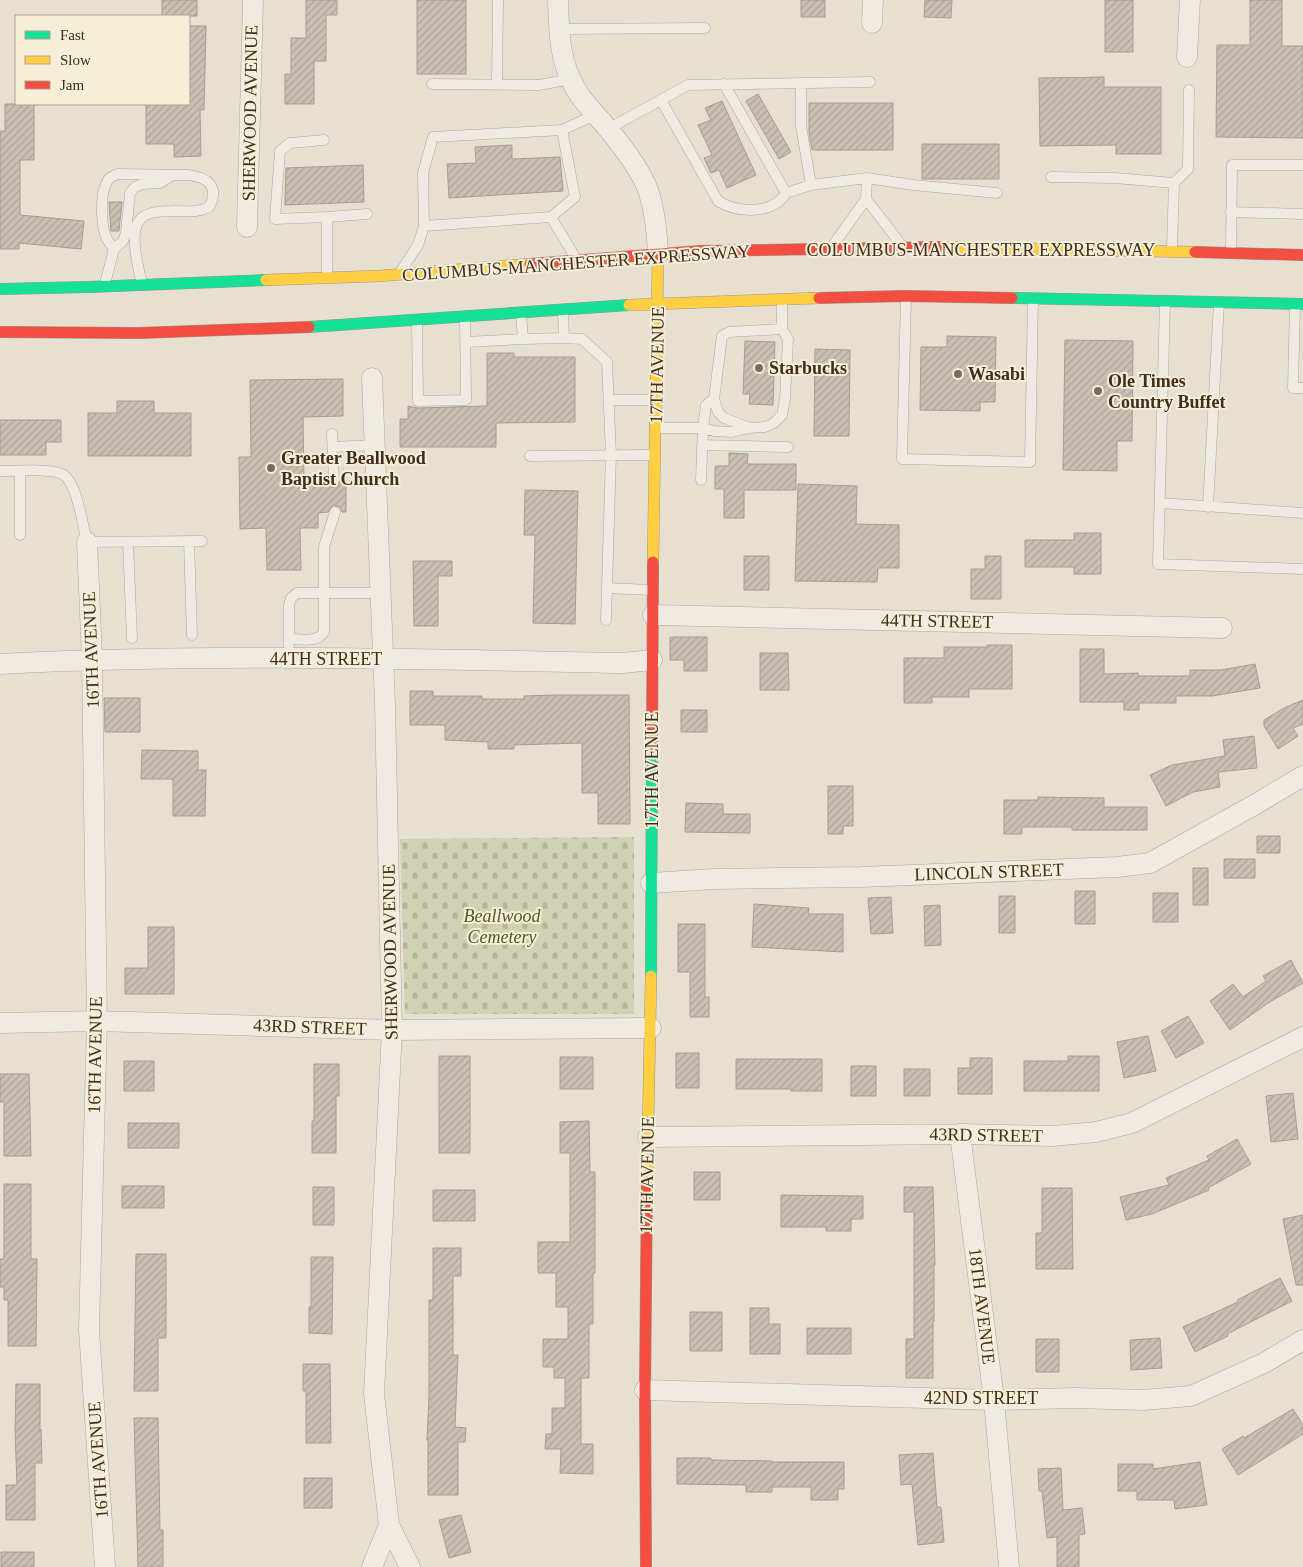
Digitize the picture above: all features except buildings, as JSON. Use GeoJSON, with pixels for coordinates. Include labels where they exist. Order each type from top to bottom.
{"type":"FeatureCollection","features":[{"type":"Feature","properties":{"kind":"main road","name":"COLUMBUS-MANCHESTER EXPRESSWAY"},"geometry":{"type":"LineString","coordinates":[[0,289],[143,286],[398,275],[658,254],[830,249],[1172,250],[1303,254]]}},
{"type":"Feature","properties":{"kind":"main road","name":"17TH AVENUE"},"geometry":{"type":"LineString","coordinates":[[646,1567],[645,1390],[651,1028],[652,660],[658,254]]}},
{"type":"Feature","properties":{"kind":"main road"},"geometry":{"type":"LineString","coordinates":[[0,332],[139,334],[343,326],[657,303],[906,296],[1299,304]]}},
{"type":"Feature","properties":{"kind":"street","name":"SHERWOOD AVENUE"},"geometry":{"type":"LineString","coordinates":[[247,227],[253,0]]}},
{"type":"Feature","properties":{"kind":"street","name":"17TH AVENUE"},"geometry":{"type":"LineString","coordinates":[[558,0],[562,54],[571,79],[584,103],[602,122],[632,161],[648,189],[656,223],[658,254]]}},
{"type":"Feature","properties":{"kind":"street"},"geometry":{"type":"LineString","coordinates":[[872,24],[873,0]]}},
{"type":"Feature","properties":{"kind":"street"},"geometry":{"type":"LineString","coordinates":[[1187,58],[1190,0]]}},
{"type":"Feature","properties":{"kind":"street","name":"SHERWOOD AVENUE"},"geometry":{"type":"LineString","coordinates":[[372,378],[383,659],[392,1030],[374,1394],[389,1525],[410,1567]]}},
{"type":"Feature","properties":{"kind":"street","name":"16TH AVENUE"},"geometry":{"type":"LineString","coordinates":[[87,542],[92,659],[97,1021],[89,1330],[105,1567]]}},
{"type":"Feature","properties":{"kind":"street","name":"44TH STREET"},"geometry":{"type":"LineString","coordinates":[[653,616],[1222,628]]}},
{"type":"Feature","properties":{"kind":"street","name":"44TH STREET"},"geometry":{"type":"LineString","coordinates":[[0,664],[290,649],[383,659],[623,663],[652,660]]}},
{"type":"Feature","properties":{"kind":"street","name":"LINCOLN STREET"},"geometry":{"type":"LineString","coordinates":[[651,883],[714,879],[861,877],[1117,867],[1150,863],[1303,776]]}},
{"type":"Feature","properties":{"kind":"street","name":"43RD STREET"},"geometry":{"type":"LineString","coordinates":[[0,1023],[97,1021],[392,1030],[651,1028]]}},
{"type":"Feature","properties":{"kind":"street","name":"43RD STREET"},"geometry":{"type":"LineString","coordinates":[[648,1137],[960,1134],[1053,1136],[1096,1132],[1132,1123],[1303,1037]]}},
{"type":"Feature","properties":{"kind":"street","name":"18TH AVENUE"},"geometry":{"type":"LineString","coordinates":[[960,1134],[994,1400],[1009,1567]]}},
{"type":"Feature","properties":{"kind":"street","name":"42ND STREET"},"geometry":{"type":"LineString","coordinates":[[645,1390],[994,1400],[1076,1398],[1143,1400],[1192,1396],[1264,1363],[1303,1340]]}},
{"type":"Feature","properties":{"kind":"street","name":"SHERWOOD AVENUE"},"geometry":{"type":"LineString","coordinates":[[372,1567],[389,1525]]}},
{"type":"Feature","properties":{"kind":"lane"},"geometry":{"type":"LineString","coordinates":[[497,85],[498,0]]}},
{"type":"Feature","properties":{"kind":"lane"},"geometry":{"type":"LineString","coordinates":[[559,29],[706,28]]}},
{"type":"Feature","properties":{"kind":"lane"},"geometry":{"type":"LineString","coordinates":[[432,84],[539,85],[571,79]]}},
{"type":"Feature","properties":{"kind":"lane"},"geometry":{"type":"LineString","coordinates":[[398,275],[418,246],[424,226],[423,173],[433,137],[562,130],[602,122],[661,100],[688,85],[870,82]]}},
{"type":"Feature","properties":{"kind":"lane"},"geometry":{"type":"LineString","coordinates":[[801,83],[800,126],[811,185]]}},
{"type":"Feature","properties":{"kind":"lane"},"geometry":{"type":"LineString","coordinates":[[724,84],[786,193]]}},
{"type":"Feature","properties":{"kind":"lane"},"geometry":{"type":"LineString","coordinates":[[1172,250],[1174,183],[1188,169],[1189,90]]}},
{"type":"Feature","properties":{"kind":"lane"},"geometry":{"type":"LineString","coordinates":[[661,100],[718,201],[728,207],[748,210],[765,208],[776,204],[786,193],[811,185],[866,178],[913,186],[997,193]]}},
{"type":"Feature","properties":{"kind":"lane"},"geometry":{"type":"LineString","coordinates":[[424,226],[552,216],[576,197],[562,130]]}},
{"type":"Feature","properties":{"kind":"lane"},"geometry":{"type":"LineString","coordinates":[[324,140],[290,143],[280,151],[275,219],[367,214]]}},
{"type":"Feature","properties":{"kind":"lane"},"geometry":{"type":"LineString","coordinates":[[1231,252],[1232,165],[1303,165]]}},
{"type":"Feature","properties":{"kind":"lane"},"geometry":{"type":"LineString","coordinates":[[114,249],[107,239],[104,230],[103,194],[106,182],[111,177],[118,174],[199,176],[208,181],[213,187],[214,194],[209,207],[201,211],[157,212],[146,215],[139,221],[134,241],[143,286]]}},
{"type":"Feature","properties":{"kind":"lane"},"geometry":{"type":"LineString","coordinates":[[104,287],[114,249],[123,241],[126,233],[130,193],[135,187],[143,184],[160,183],[173,175]]}},
{"type":"Feature","properties":{"kind":"lane"},"geometry":{"type":"LineString","coordinates":[[1051,176],[1115,178],[1174,183]]}},
{"type":"Feature","properties":{"kind":"lane"},"geometry":{"type":"LineString","coordinates":[[830,249],[866,199],[866,178]]}},
{"type":"Feature","properties":{"kind":"lane"},"geometry":{"type":"LineString","coordinates":[[866,199],[903,248]]}},
{"type":"Feature","properties":{"kind":"lane"},"geometry":{"type":"LineString","coordinates":[[1231,212],[1303,214]]}},
{"type":"Feature","properties":{"kind":"lane"},"geometry":{"type":"LineString","coordinates":[[327,216],[327,278]]}},
{"type":"Feature","properties":{"kind":"lane"},"geometry":{"type":"LineString","coordinates":[[552,216],[577,260]]}},
{"type":"Feature","properties":{"kind":"lane"},"geometry":{"type":"LineString","coordinates":[[906,296],[902,459],[1030,462],[1033,298]]}},
{"type":"Feature","properties":{"kind":"lane"},"geometry":{"type":"LineString","coordinates":[[656,428],[703,428],[732,432],[765,427],[774,423],[782,415],[785,399],[788,339],[782,329],[782,299]]}},
{"type":"Feature","properties":{"kind":"lane"},"geometry":{"type":"LineString","coordinates":[[1165,300],[1158,564],[1303,569]]}},
{"type":"Feature","properties":{"kind":"lane"},"geometry":{"type":"LineString","coordinates":[[1208,506],[1219,302]]}},
{"type":"Feature","properties":{"kind":"lane"},"geometry":{"type":"LineString","coordinates":[[1299,304],[1298,345],[1293,388],[1303,388]]}},
{"type":"Feature","properties":{"kind":"lane"},"geometry":{"type":"LineString","coordinates":[[563,310],[564,338]]}},
{"type":"Feature","properties":{"kind":"lane"},"geometry":{"type":"LineString","coordinates":[[521,313],[523,339]]}},
{"type":"Feature","properties":{"kind":"lane"},"geometry":{"type":"LineString","coordinates":[[417,321],[418,401],[466,400],[465,317]]}},
{"type":"Feature","properties":{"kind":"lane"},"geometry":{"type":"LineString","coordinates":[[749,428],[724,418],[718,412],[714,399],[722,336],[729,332],[782,329]]}},
{"type":"Feature","properties":{"kind":"lane"},"geometry":{"type":"LineString","coordinates":[[465,342],[523,339],[582,339],[607,362],[611,455],[606,620]]}},
{"type":"Feature","properties":{"kind":"lane"},"geometry":{"type":"LineString","coordinates":[[701,480],[706,405],[714,399]]}},
{"type":"Feature","properties":{"kind":"lane"},"geometry":{"type":"LineString","coordinates":[[609,400],[656,400]]}},
{"type":"Feature","properties":{"kind":"lane"},"geometry":{"type":"LineString","coordinates":[[332,434],[334,480]]}},
{"type":"Feature","properties":{"kind":"lane"},"geometry":{"type":"LineString","coordinates":[[332,447],[374,445]]}},
{"type":"Feature","properties":{"kind":"lane"},"geometry":{"type":"LineString","coordinates":[[702,445],[788,447]]}},
{"type":"Feature","properties":{"kind":"lane"},"geometry":{"type":"LineString","coordinates":[[530,456],[655,455]]}},
{"type":"Feature","properties":{"kind":"lane"},"geometry":{"type":"LineString","coordinates":[[0,471],[53,471],[64,475],[72,484],[87,542],[202,541]]}},
{"type":"Feature","properties":{"kind":"lane"},"geometry":{"type":"LineString","coordinates":[[20,471],[20,535]]}},
{"type":"Feature","properties":{"kind":"lane"},"geometry":{"type":"LineString","coordinates":[[1160,503],[1303,514]]}},
{"type":"Feature","properties":{"kind":"lane"},"geometry":{"type":"LineString","coordinates":[[334,512],[324,546],[325,593],[324,632],[321,637],[290,649],[289,605],[291,598],[297,593],[325,593],[380,593]]}},
{"type":"Feature","properties":{"kind":"lane"},"geometry":{"type":"LineString","coordinates":[[128,542],[132,638]]}},
{"type":"Feature","properties":{"kind":"lane"},"geometry":{"type":"LineString","coordinates":[[189,542],[192,634]]}},
{"type":"Feature","properties":{"kind":"lane"},"geometry":{"type":"LineString","coordinates":[[607,588],[653,590]]}},
{"type":"Feature","properties":{"kind":"green space","name":"Beallwood Cemetery"},"geometry":{"type":"Polygon","coordinates":[[[634,837],[634,1014],[405,1014],[400,839],[634,837]]]}},
{"type":"Feature","properties":{"kind":"traffic: fast"},"geometry":{"type":"LineString","coordinates":[[0,289],[266,280]]}},
{"type":"Feature","properties":{"kind":"traffic: fast"},"geometry":{"type":"LineString","coordinates":[[1012,298],[1303,304]]}},
{"type":"Feature","properties":{"kind":"traffic: fast"},"geometry":{"type":"LineString","coordinates":[[309,327],[629,305]]}},
{"type":"Feature","properties":{"kind":"traffic: fast"},"geometry":{"type":"LineString","coordinates":[[651,976],[652,750]]}},
{"type":"Feature","properties":{"kind":"traffic: slow"},"geometry":{"type":"LineString","coordinates":[[940,247],[1195,252]]}},
{"type":"Feature","properties":{"kind":"traffic: slow"},"geometry":{"type":"LineString","coordinates":[[653,562],[658,254]]}},
{"type":"Feature","properties":{"kind":"traffic: slow"},"geometry":{"type":"LineString","coordinates":[[266,280],[379,276],[530,264]]}},
{"type":"Feature","properties":{"kind":"traffic: slow"},"geometry":{"type":"LineString","coordinates":[[629,305],[819,298]]}},
{"type":"Feature","properties":{"kind":"traffic: slow"},"geometry":{"type":"LineString","coordinates":[[647,1182],[651,976]]}},
{"type":"Feature","properties":{"kind":"traffic: jam"},"geometry":{"type":"LineString","coordinates":[[530,264],[700,251],[940,247]]}},
{"type":"Feature","properties":{"kind":"traffic: jam"},"geometry":{"type":"LineString","coordinates":[[1195,252],[1303,255]]}},
{"type":"Feature","properties":{"kind":"traffic: jam"},"geometry":{"type":"LineString","coordinates":[[819,298],[906,296],[1012,298]]}},
{"type":"Feature","properties":{"kind":"traffic: jam"},"geometry":{"type":"LineString","coordinates":[[0,332],[139,333],[309,327]]}},
{"type":"Feature","properties":{"kind":"traffic: jam"},"geometry":{"type":"LineString","coordinates":[[652,750],[653,562]]}},
{"type":"Feature","properties":{"kind":"traffic: jam"},"geometry":{"type":"LineString","coordinates":[[646,1567],[647,1182]]}},
{"type":"Feature","properties":{"kind":"place","name":"Starbucks"},"geometry":{"type":"Point","coordinates":[759,368]}},
{"type":"Feature","properties":{"kind":"place","name":"Wasabi"},"geometry":{"type":"Point","coordinates":[958,374]}},
{"type":"Feature","properties":{"kind":"place","name":"Ole Times Country Buffet"},"geometry":{"type":"Point","coordinates":[1098,391]}},
{"type":"Feature","properties":{"kind":"place","name":"Greater Beallwood Baptist Church"},"geometry":{"type":"Point","coordinates":[271,468]}}]}
